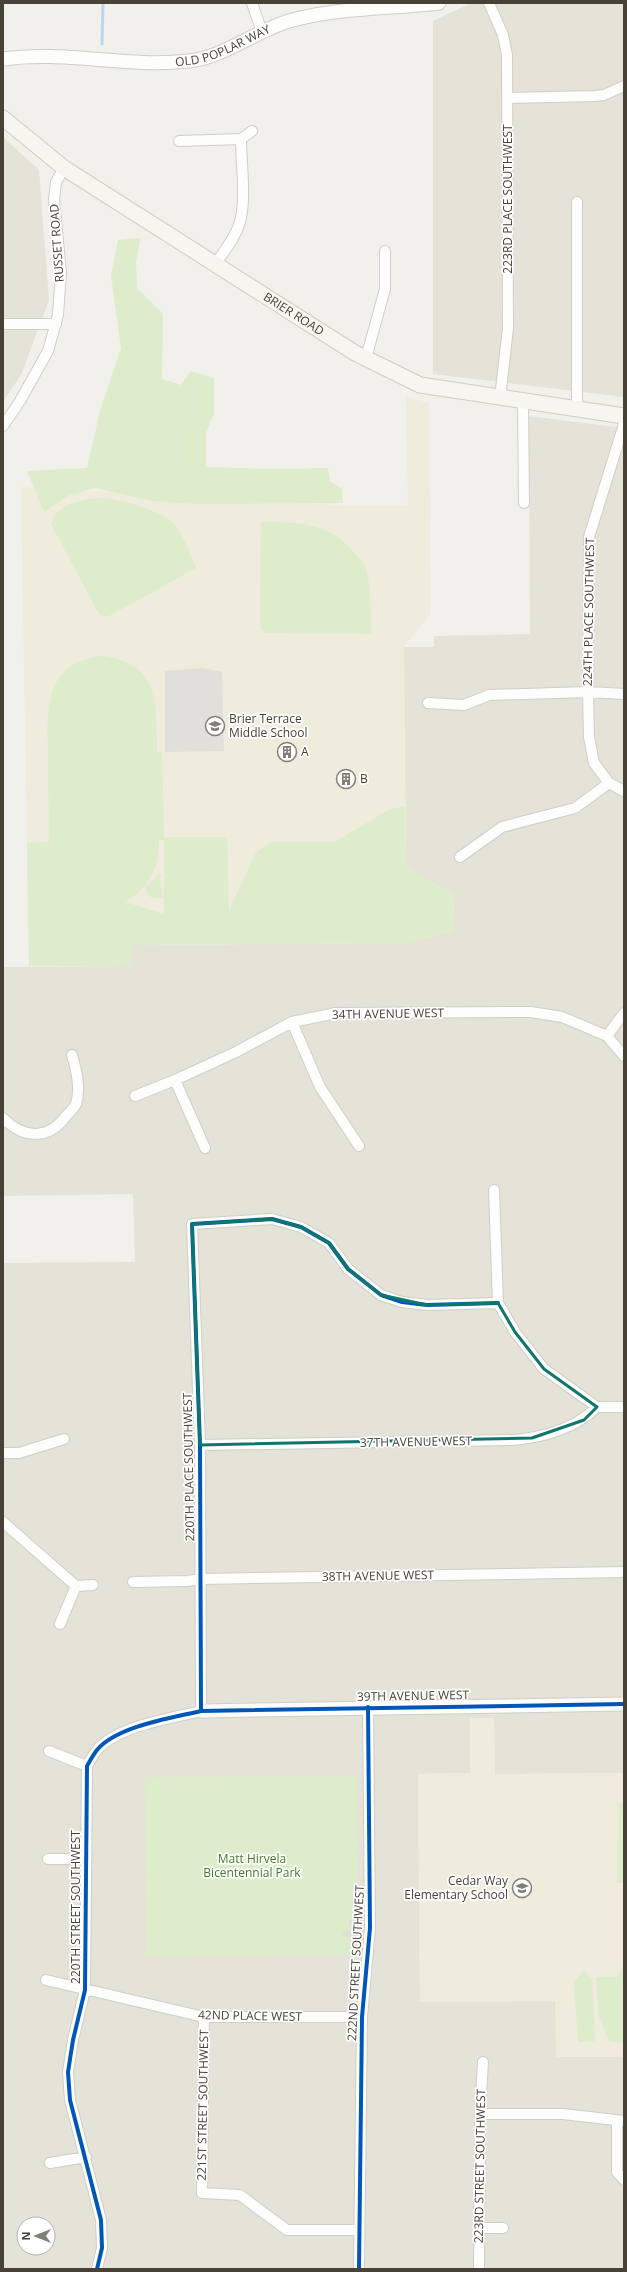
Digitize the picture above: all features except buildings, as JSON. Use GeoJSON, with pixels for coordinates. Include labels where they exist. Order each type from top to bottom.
{"type":"FeatureCollection","features":[{"type":"Feature","properties":{"kind":"main road","name":"BRIER ROAD"},"geometry":{"type":"LineString","coordinates":[[3,118],[64,168],[366,358],[420,385],[624,416]]}},
{"type":"Feature","properties":{"kind":"street"},"geometry":{"type":"LineString","coordinates":[[252,3],[262,32]]}},
{"type":"Feature","properties":{"kind":"street","name":"OLD POPLAR WAY"},"geometry":{"type":"LineString","coordinates":[[3,59],[40,56],[166,63],[190,61],[214,54],[288,21],[313,15],[439,3]]}},
{"type":"Feature","properties":{"kind":"street","name":"223RD PLACE SOUTHWEST"},"geometry":{"type":"LineString","coordinates":[[489,3],[503,35],[507,55],[508,328],[500,398]]}},
{"type":"Feature","properties":{"kind":"street"},"geometry":{"type":"LineString","coordinates":[[507,98],[600,96],[624,86]]}},
{"type":"Feature","properties":{"kind":"street"},"geometry":{"type":"LineString","coordinates":[[179,141],[241,139],[252,131]]}},
{"type":"Feature","properties":{"kind":"street"},"geometry":{"type":"LineString","coordinates":[[215,264],[239,224],[242,206],[241,139]]}},
{"type":"Feature","properties":{"kind":"street","name":"RUSSET ROAD"},"geometry":{"type":"LineString","coordinates":[[3,426],[20,400],[48,351],[56,324],[61,272],[54,200],[56,182],[64,168]]}},
{"type":"Feature","properties":{"kind":"street"},"geometry":{"type":"LineString","coordinates":[[576,202],[577,409]]}},
{"type":"Feature","properties":{"kind":"street"},"geometry":{"type":"LineString","coordinates":[[366,358],[385,289],[385,251]]}},
{"type":"Feature","properties":{"kind":"street"},"geometry":{"type":"LineString","coordinates":[[3,324],[56,324]]}},
{"type":"Feature","properties":{"kind":"street"},"geometry":{"type":"LineString","coordinates":[[523,401],[524,503]]}},
{"type":"Feature","properties":{"kind":"street","name":"224TH PLACE SOUTHWEST"},"geometry":{"type":"LineString","coordinates":[[624,424],[589,537],[588,692],[589,737],[594,763],[609,783],[624,791]]}},
{"type":"Feature","properties":{"kind":"street"},"geometry":{"type":"LineString","coordinates":[[428,703],[464,704],[489,695],[588,692],[624,694]]}},
{"type":"Feature","properties":{"kind":"street"},"geometry":{"type":"LineString","coordinates":[[460,857],[502,827],[575,808],[609,783]]}},
{"type":"Feature","properties":{"kind":"street","name":"34TH AVENUE WEST"},"geometry":{"type":"LineString","coordinates":[[135,1096],[175,1080],[236,1052],[292,1022],[336,1013],[531,1012],[562,1017],[607,1036]]}},
{"type":"Feature","properties":{"kind":"street"},"geometry":{"type":"LineString","coordinates":[[624,1013],[607,1036],[624,1056]]}},
{"type":"Feature","properties":{"kind":"street"},"geometry":{"type":"LineString","coordinates":[[292,1022],[320,1087],[359,1146]]}},
{"type":"Feature","properties":{"kind":"street"},"geometry":{"type":"LineString","coordinates":[[3,1118],[21,1132],[37,1134],[58,1128],[76,1104],[78,1077],[72,1055]]}},
{"type":"Feature","properties":{"kind":"street"},"geometry":{"type":"LineString","coordinates":[[175,1080],[205,1148]]}},
{"type":"Feature","properties":{"kind":"street"},"geometry":{"type":"LineString","coordinates":[[494,1190],[496,1212],[498,1303],[515,1332],[544,1369],[597,1407],[624,1407]]}},
{"type":"Feature","properties":{"kind":"street","name":"220TH PLACE SOUTHWEST"},"geometry":{"type":"LineString","coordinates":[[201,1710],[200,1445],[192,1224],[272,1219],[301,1227],[328,1243],[348,1269],[381,1295],[402,1302],[427,1306],[498,1303]]}},
{"type":"Feature","properties":{"kind":"street","name":"37TH AVENUE WEST"},"geometry":{"type":"LineString","coordinates":[[200,1445],[513,1440],[545,1435],[569,1426],[584,1420],[597,1407]]}},
{"type":"Feature","properties":{"kind":"street"},"geometry":{"type":"LineString","coordinates":[[3,1453],[19,1453],[64,1439]]}},
{"type":"Feature","properties":{"kind":"street"},"geometry":{"type":"LineString","coordinates":[[3,1522],[76,1586],[94,1585]]}},
{"type":"Feature","properties":{"kind":"street","name":"38TH AVENUE WEST"},"geometry":{"type":"LineString","coordinates":[[133,1582],[187,1581],[201,1579],[624,1572]]}},
{"type":"Feature","properties":{"kind":"street"},"geometry":{"type":"LineString","coordinates":[[60,1624],[76,1586]]}},
{"type":"Feature","properties":{"kind":"street","name":"39TH AVENUE WEST"},"geometry":{"type":"LineString","coordinates":[[201,1710],[624,1704]]}},
{"type":"Feature","properties":{"kind":"street","name":"222ND STREET SOUTHWEST"},"geometry":{"type":"LineString","coordinates":[[359,2269],[358,2230],[362,2017],[370,1928],[368,1707]]}},
{"type":"Feature","properties":{"kind":"street","name":"220TH STREET SOUTHWEST"},"geometry":{"type":"LineString","coordinates":[[97,2269],[102,2248],[101,2220],[86,2156],[70,2100],[68,2072],[73,2040],[86,1990],[85,1859],[87,1766],[97,1749],[114,1736],[201,1710]]}},
{"type":"Feature","properties":{"kind":"street"},"geometry":{"type":"LineString","coordinates":[[49,1751],[87,1766]]}},
{"type":"Feature","properties":{"kind":"street"},"geometry":{"type":"LineString","coordinates":[[48,1859],[85,1859]]}},
{"type":"Feature","properties":{"kind":"street","name":"42ND PLACE WEST"},"geometry":{"type":"LineString","coordinates":[[46,1980],[204,2017],[362,2017]]}},
{"type":"Feature","properties":{"kind":"street","name":"221ST STREET SOUTHWEST"},"geometry":{"type":"LineString","coordinates":[[204,2017],[202,2194],[240,2195],[287,2230],[358,2230]]}},
{"type":"Feature","properties":{"kind":"street","name":"223RD STREET SOUTHWEST"},"geometry":{"type":"LineString","coordinates":[[479,2269],[480,2114],[483,2062]]}},
{"type":"Feature","properties":{"kind":"street"},"geometry":{"type":"LineString","coordinates":[[480,2114],[563,2114],[620,2121],[617,2172],[624,2180]]}},
{"type":"Feature","properties":{"kind":"street"},"geometry":{"type":"LineString","coordinates":[[50,2163],[86,2156]]}},
{"type":"Feature","properties":{"kind":"street"},"geometry":{"type":"LineString","coordinates":[[479,2228],[503,2228]]}},
{"type":"Feature","properties":{"kind":"highlighted area"},"geometry":{"type":"Polygon","coordinates":[[[272,1219],[301,1227],[329,1243],[348,1269],[381,1295],[427,1305],[498,1303],[515,1332],[544,1369],[597,1407],[584,1420],[532,1438],[200,1445],[192,1224],[272,1219]]]}},
{"type":"Feature","properties":{"kind":"shaded area"},"geometry":{"type":"Polygon","coordinates":[[[471,3],[624,3],[624,397],[433,374],[433,21],[471,3]]]}},
{"type":"Feature","properties":{"kind":"shaded area"},"geometry":{"type":"Polygon","coordinates":[[[3,137],[39,170],[49,300],[22,373],[3,402],[3,137]]]}},
{"type":"Feature","properties":{"kind":"shaded area","name":"Brier Terrace Middle School"},"geometry":{"type":"Polygon","coordinates":[[[406,397],[429,403],[431,613],[404,647],[406,943],[131,945],[130,966],[29,966],[21,487],[352,506],[408,506],[406,397]]]}},
{"type":"Feature","properties":{"kind":"shaded area"},"geometry":{"type":"Polygon","coordinates":[[[529,416],[624,428],[624,1773],[495,1774],[494,1718],[470,1718],[470,1773],[418,1774],[420,2002],[556,2001],[556,2057],[624,2057],[624,2269],[3,2269],[3,1263],[135,1262],[133,1194],[3,1196],[3,967],[130,966],[130,945],[406,943],[453,931],[454,895],[406,867],[404,647],[434,647],[434,636],[530,634],[529,416]]]}},
{"type":"Feature","properties":{"kind":"shaded area"},"geometry":{"type":"Polygon","coordinates":[[[203,668],[222,672],[224,751],[165,752],[165,671],[203,668]]]}},
{"type":"Feature","properties":{"kind":"shaded area","name":"Cedar Way Elementary School"},"geometry":{"type":"Polygon","coordinates":[[[470,1718],[494,1718],[495,1774],[624,1773],[624,2057],[556,2057],[555,2001],[420,2002],[418,1774],[470,1773],[470,1718]]]}},
{"type":"Feature","properties":{"kind":"shaded area"},"geometry":{"type":"Polygon","coordinates":[[[349,1920],[358,1920],[358,1937],[343,1937],[342,1931],[350,1931],[349,1920]]]}},
{"type":"Feature","properties":{"kind":"green space"},"geometry":{"type":"Polygon","coordinates":[[[140,238],[136,263],[137,288],[163,314],[162,379],[181,385],[191,371],[214,378],[214,413],[206,433],[206,467],[276,469],[328,468],[330,481],[342,489],[343,503],[200,504],[153,501],[95,488],[69,495],[44,512],[27,471],[87,468],[100,411],[121,348],[111,276],[118,240],[140,238]]]}},
{"type":"Feature","properties":{"kind":"green space"},"geometry":{"type":"Polygon","coordinates":[[[104,498],[143,507],[170,520],[182,536],[196,568],[107,617],[99,614],[51,524],[54,517],[65,506],[89,499],[104,498]]]}},
{"type":"Feature","properties":{"kind":"green space"},"geometry":{"type":"Polygon","coordinates":[[[261,522],[287,522],[323,529],[344,542],[354,552],[364,564],[367,574],[370,591],[371,634],[266,633],[260,627],[261,522]]]}},
{"type":"Feature","properties":{"kind":"green space"},"geometry":{"type":"Polygon","coordinates":[[[101,656],[120,660],[135,667],[145,677],[151,689],[155,703],[157,718],[157,752],[162,752],[164,837],[227,837],[229,911],[255,854],[270,842],[335,842],[388,810],[405,806],[406,867],[454,895],[453,931],[406,943],[131,945],[130,966],[29,966],[27,843],[49,842],[49,711],[52,695],[57,681],[67,669],[81,661],[101,656]],[[159,840],[159,850],[155,868],[146,884],[125,902],[164,914],[164,840],[159,840]]]}},
{"type":"Feature","properties":{"kind":"green space"},"geometry":{"type":"Polygon","coordinates":[[[159,875],[162,876],[160,879],[163,898],[152,898],[147,893],[146,887],[159,875]]]}},
{"type":"Feature","properties":{"kind":"green space","name":"Matt Hirvela Bicentennial Park"},"geometry":{"type":"Polygon","coordinates":[[[357,1776],[358,1955],[146,1956],[145,1777],[357,1776]]]}},
{"type":"Feature","properties":{"kind":"green space"},"geometry":{"type":"Polygon","coordinates":[[[619,1803],[624,1803],[624,1883],[617,1883],[619,1803]]]}},
{"type":"Feature","properties":{"kind":"green space"},"geometry":{"type":"Polygon","coordinates":[[[624,1965],[624,2043],[609,2041],[599,2017],[596,1977],[617,1977],[624,1965]]]}},
{"type":"Feature","properties":{"kind":"green space"},"geometry":{"type":"Polygon","coordinates":[[[584,1971],[592,1979],[595,2041],[578,2042],[574,1982],[584,1971]]]}},
{"type":"Feature","properties":{"kind":"waterway"},"geometry":{"type":"LineString","coordinates":[[102,44],[103,3]]}},
{"type":"Feature","properties":{"kind":"cycle path"},"geometry":{"type":"LineString","coordinates":[[201,1711],[200,1445],[192,1224],[272,1219],[301,1227],[329,1243],[348,1269],[381,1295],[402,1302],[427,1305],[498,1303]]}},
{"type":"Feature","properties":{"kind":"cycle path"},"geometry":{"type":"LineString","coordinates":[[97,2269],[102,2248],[101,2220],[70,2100],[68,2072],[73,2040],[85,1990],[87,1766],[97,1750],[106,1742],[131,1729],[161,1720],[201,1711],[624,1704]]}},
{"type":"Feature","properties":{"kind":"cycle path"},"geometry":{"type":"LineString","coordinates":[[359,2269],[362,2017],[370,1928],[368,1707]]}},
{"type":"Feature","properties":{"kind":"place","name":"Brier Terrace Middle School"},"geometry":{"type":"Point","coordinates":[215,726]}},
{"type":"Feature","properties":{"kind":"place","name":"A"},"geometry":{"type":"Point","coordinates":[287,752]}},
{"type":"Feature","properties":{"kind":"place","name":"B"},"geometry":{"type":"Point","coordinates":[346,779]}},
{"type":"Feature","properties":{"kind":"place","name":"Cedar Way Elementary School"},"geometry":{"type":"Point","coordinates":[522,1888]}}]}
